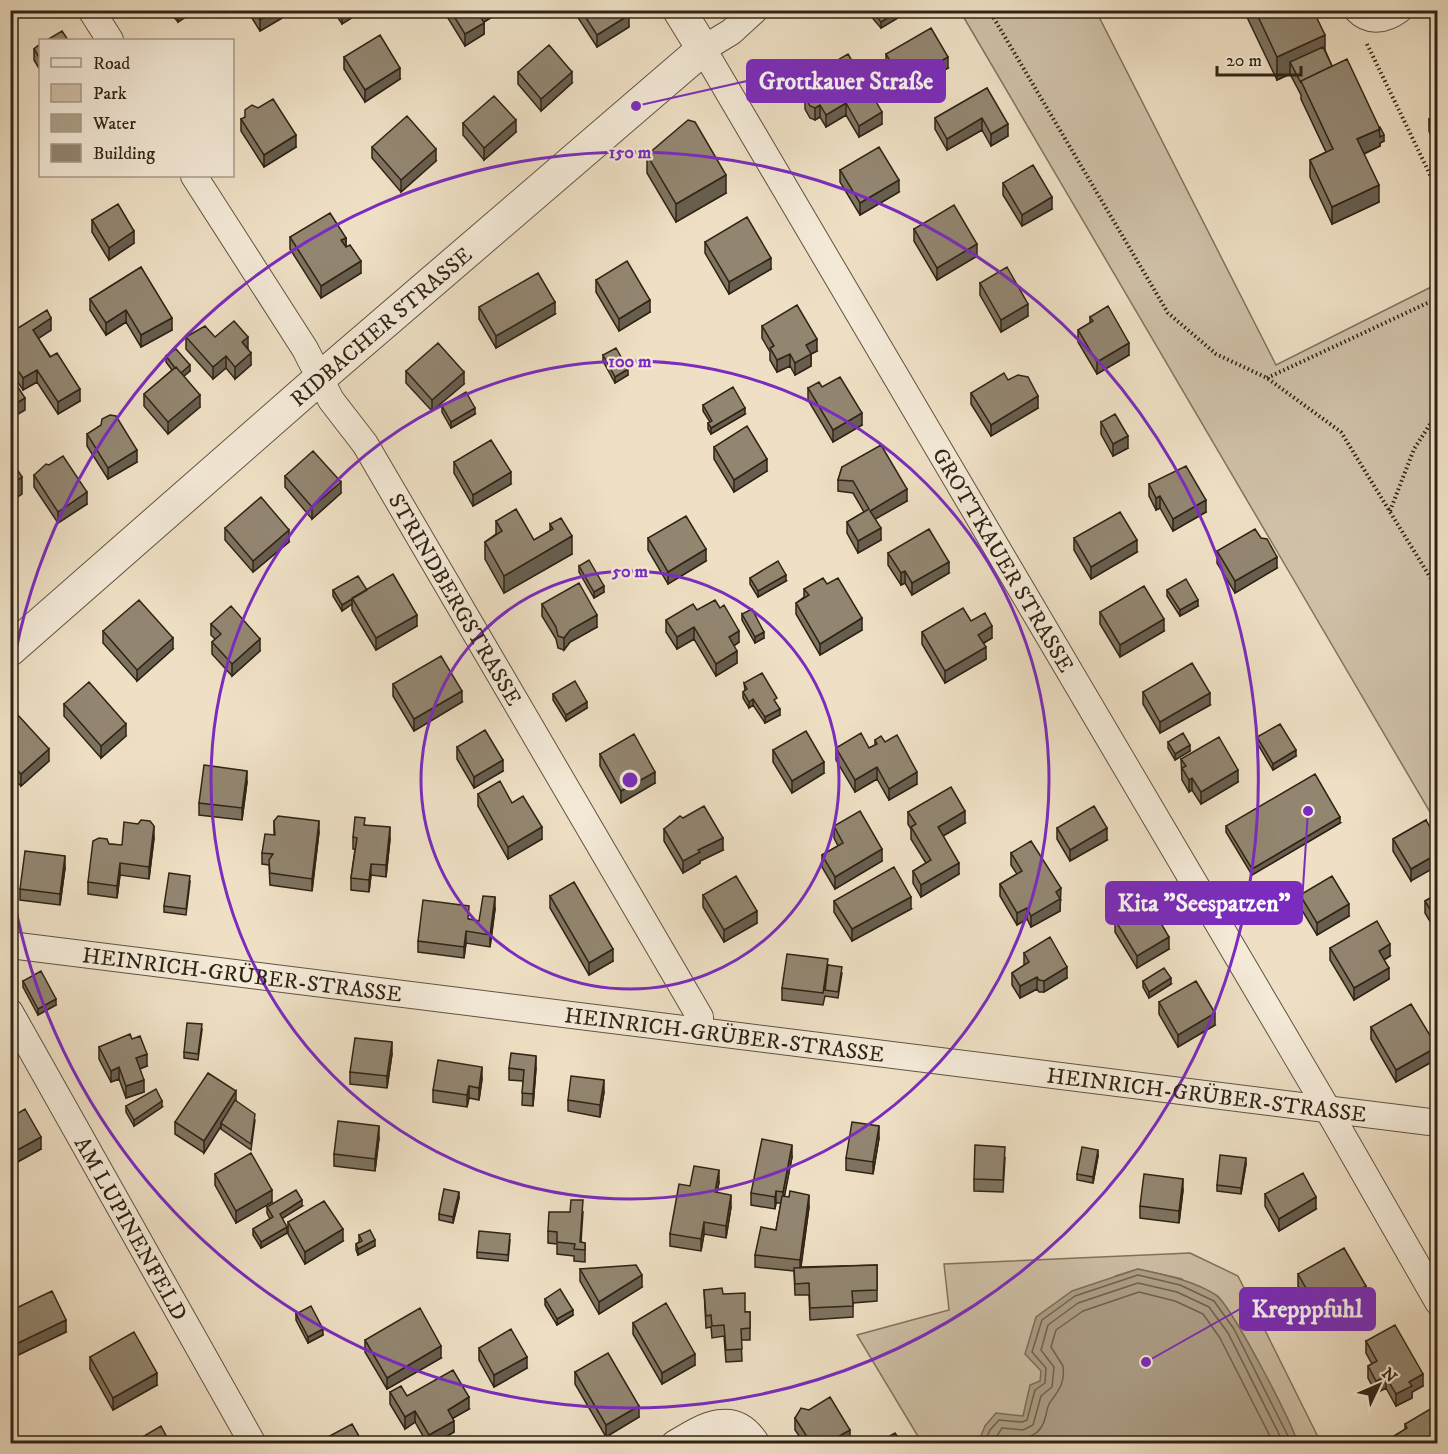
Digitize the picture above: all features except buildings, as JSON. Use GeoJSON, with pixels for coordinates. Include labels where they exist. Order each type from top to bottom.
{"type":"FeatureCollection","features":[{"type":"Feature","properties":{"kind":"street"},"geometry":{"type":"LineString","coordinates":[[91,10],[109,39]]}},
{"type":"Feature","properties":{"kind":"street","name":"GROTTKAUER STRASSE"},"geometry":{"type":"LineString","coordinates":[[679,10],[1328,1110],[1437,1302]]}},
{"type":"Feature","properties":{"kind":"street","name":"RIDBACHER STRASSE"},"geometry":{"type":"LineString","coordinates":[[10,650],[319,379],[703,49],[731,32],[756,10]]}},
{"type":"Feature","properties":{"kind":"street"},"geometry":{"type":"LineString","coordinates":[[1357,10],[1368,19],[1382,19],[1400,10]]}},
{"type":"Feature","properties":{"kind":"street","name":"STRINDBERGSTRASSE"},"geometry":{"type":"LineString","coordinates":[[195,177],[305,349],[319,379],[365,444],[700,1017],[700,1031]]}},
{"type":"Feature","properties":{"kind":"street","name":"HEINRICH-GRÜBER-STRASSE"},"geometry":{"type":"LineString","coordinates":[[10,945],[1437,1123]]}},
{"type":"Feature","properties":{"kind":"street","name":"AM LUPINENFELD"},"geometry":{"type":"LineString","coordinates":[[10,1012],[253,1443]]}},
{"type":"Feature","properties":{"kind":"street"},"geometry":{"type":"LineString","coordinates":[[674,1443],[708,1424],[732,1423],[752,1436],[757,1443]]}},
{"type":"Feature","properties":{"kind":"path"},"geometry":{"type":"LineString","coordinates":[[989,10],[1168,313],[1216,354],[1267,378],[1341,432],[1437,590]]}},
{"type":"Feature","properties":{"kind":"path"},"geometry":{"type":"LineString","coordinates":[[1365,38],[1437,191]]}},
{"type":"Feature","properties":{"kind":"path"},"geometry":{"type":"LineString","coordinates":[[1267,378],[1437,298]]}},
{"type":"Feature","properties":{"kind":"path"},"geometry":{"type":"LineString","coordinates":[[1390,512],[1414,449],[1437,412]]}},
{"type":"Feature","properties":{"kind":"green space"},"geometry":{"type":"Polygon","coordinates":[[[960,11],[1096,11],[1276,365],[1437,284],[1437,824],[960,11]]]}},
{"type":"Feature","properties":{"kind":"green space"},"geometry":{"type":"Polygon","coordinates":[[[1190,1253],[1238,1276],[1321,1443],[1297,1443],[1298,1441],[1182,1279],[1138,1269],[1115,1276],[1066,1443],[922,1443],[857,1335],[949,1310],[944,1264],[1190,1253]]]}},
{"type":"Feature","properties":{"kind":"water"},"geometry":{"type":"Polygon","coordinates":[[[1138,1269],[1188,1282],[1216,1295],[1224,1303],[1262,1368],[1297,1443],[978,1443],[985,1426],[996,1413],[1023,1416],[1030,1385],[1040,1381],[1041,1371],[1025,1354],[1036,1317],[1072,1291],[1138,1269]]]}},
{"type":"Feature","properties":{"kind":"place","name":"Grottkauer Straße"},"geometry":{"type":"Point","coordinates":[636,106]}},
{"type":"Feature","properties":{"kind":"place","name":"Kita \"Seespatzen\""},"geometry":{"type":"Point","coordinates":[1308,811]}},
{"type":"Feature","properties":{"kind":"place","name":"Krepppfuhl"},"geometry":{"type":"Point","coordinates":[1146,1362]}}]}
